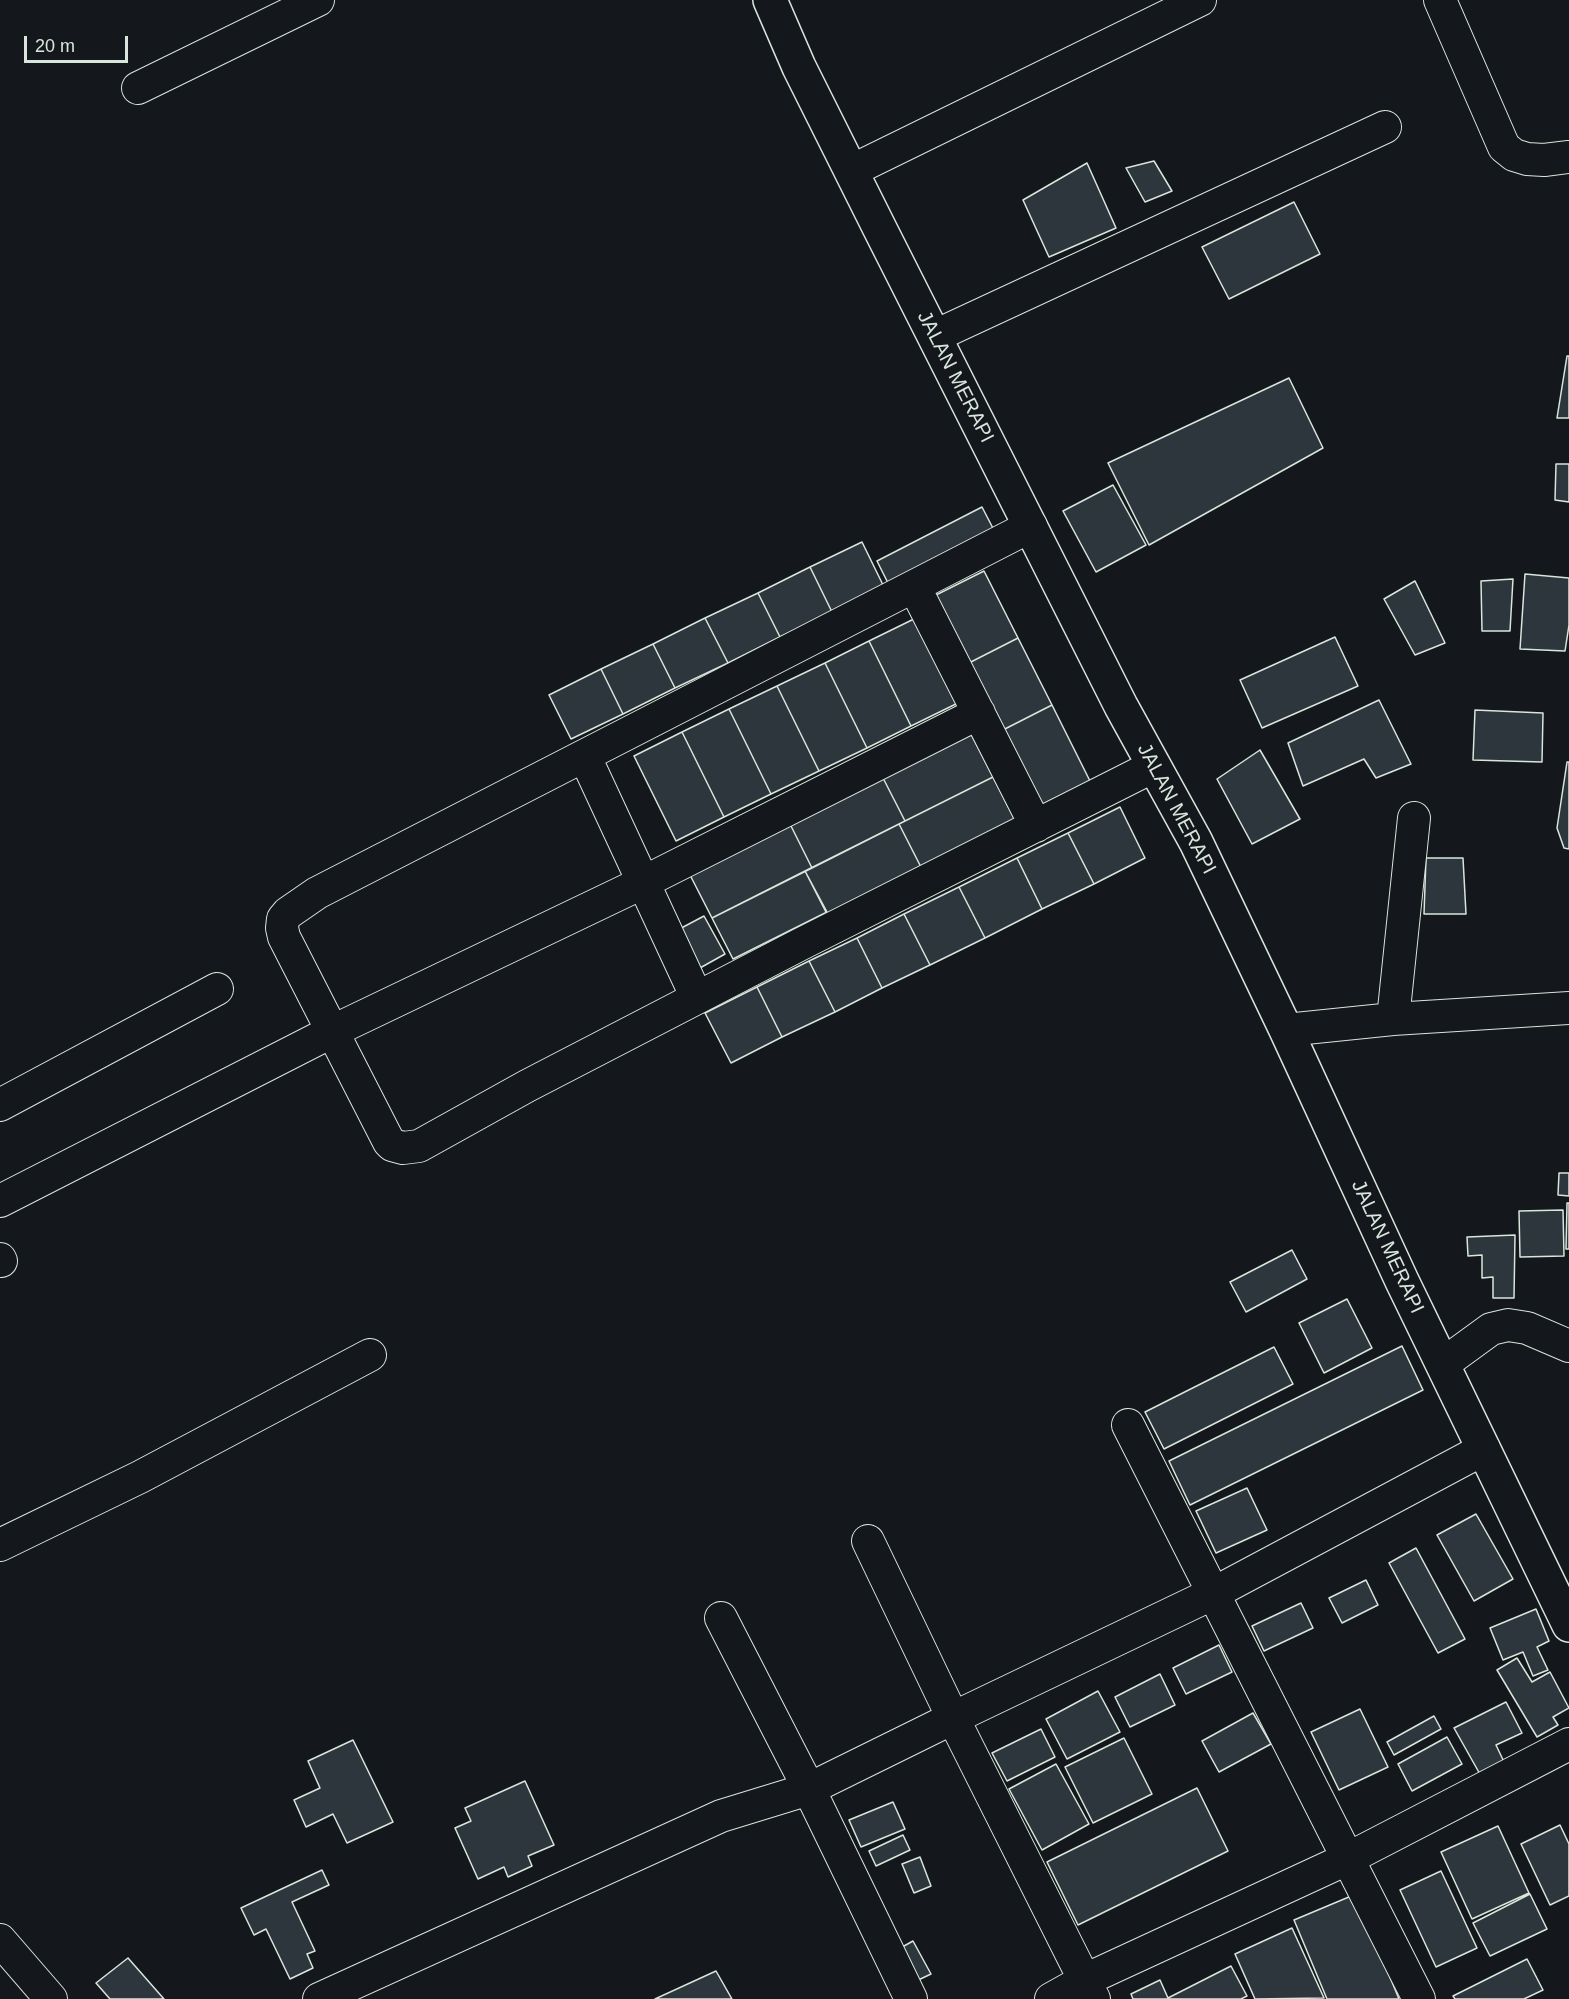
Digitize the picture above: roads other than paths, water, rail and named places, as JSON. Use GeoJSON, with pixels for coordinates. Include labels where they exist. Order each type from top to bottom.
{"type":"FeatureCollection","features":[{"type":"Feature","properties":{"kind":"street"},"geometry":{"type":"LineString","coordinates":[[138,88],[272,10],[318,0]]}},
{"type":"Feature","properties":{"kind":"street","name":"JALAN MERAPI"},"geometry":{"type":"LineString","coordinates":[[770,0],[799,67],[851,171],[1154,766],[1196,842],[1569,1625]]}},
{"type":"Feature","properties":{"kind":"street"},"geometry":{"type":"LineString","coordinates":[[851,171],[1200,0]]}},
{"type":"Feature","properties":{"kind":"street"},"geometry":{"type":"LineString","coordinates":[[1440,0],[1504,147],[1514,155],[1527,159],[1544,160],[1569,157]]}},
{"type":"Feature","properties":{"kind":"street"},"geometry":{"type":"LineString","coordinates":[[935,336],[1385,127]]}},
{"type":"Feature","properties":{"kind":"street"},"geometry":{"type":"LineString","coordinates":[[1031,526],[290,910],[283,919],[284,937],[389,1142],[396,1147],[419,1146],[527,1086],[697,998],[1154,766]]}},
{"type":"Feature","properties":{"kind":"street"},"geometry":{"type":"LineString","coordinates":[[915,588],[1036,826]]}},
{"type":"Feature","properties":{"kind":"street"},"geometry":{"type":"LineString","coordinates":[[0,1201],[333,1031],[642,883],[979,713]]}},
{"type":"Feature","properties":{"kind":"street"},"geometry":{"type":"LineString","coordinates":[[585,757],[697,998]]}},
{"type":"Feature","properties":{"kind":"street"},"geometry":{"type":"LineString","coordinates":[[1393,1018],[1414,818]]}},
{"type":"Feature","properties":{"kind":"street"},"geometry":{"type":"LineString","coordinates":[[0,1105],[217,989]]}},
{"type":"Feature","properties":{"kind":"street"},"geometry":{"type":"LineString","coordinates":[[1286,1030],[1393,1018],[1569,1008]]}},
{"type":"Feature","properties":{"kind":"street"},"geometry":{"type":"LineString","coordinates":[[1443,1364],[1491,1329],[1508,1325],[1527,1328],[1569,1346]]}},
{"type":"Feature","properties":{"kind":"street"},"geometry":{"type":"LineString","coordinates":[[0,1545],[140,1477],[370,1355]]}},
{"type":"Feature","properties":{"kind":"street"},"geometry":{"type":"LineString","coordinates":[[1128,1425],[1419,1999]]}},
{"type":"Feature","properties":{"kind":"street"},"geometry":{"type":"LineString","coordinates":[[319,1999],[721,1816],[809,1789],[1214,1593],[1484,1449]]}},
{"type":"Feature","properties":{"kind":"street"},"geometry":{"type":"LineString","coordinates":[[868,1540],[953,1718],[1090,1989]]}},
{"type":"Feature","properties":{"kind":"street"},"geometry":{"type":"LineString","coordinates":[[721,1618],[809,1789],[911,1999]]}},
{"type":"Feature","properties":{"kind":"street"},"geometry":{"type":"LineString","coordinates":[[1051,1999],[1090,1989],[1569,1744]]}},
{"type":"Feature","properties":{"kind":"street"},"geometry":{"type":"LineString","coordinates":[[0,1940],[51,1999]]}}]}
